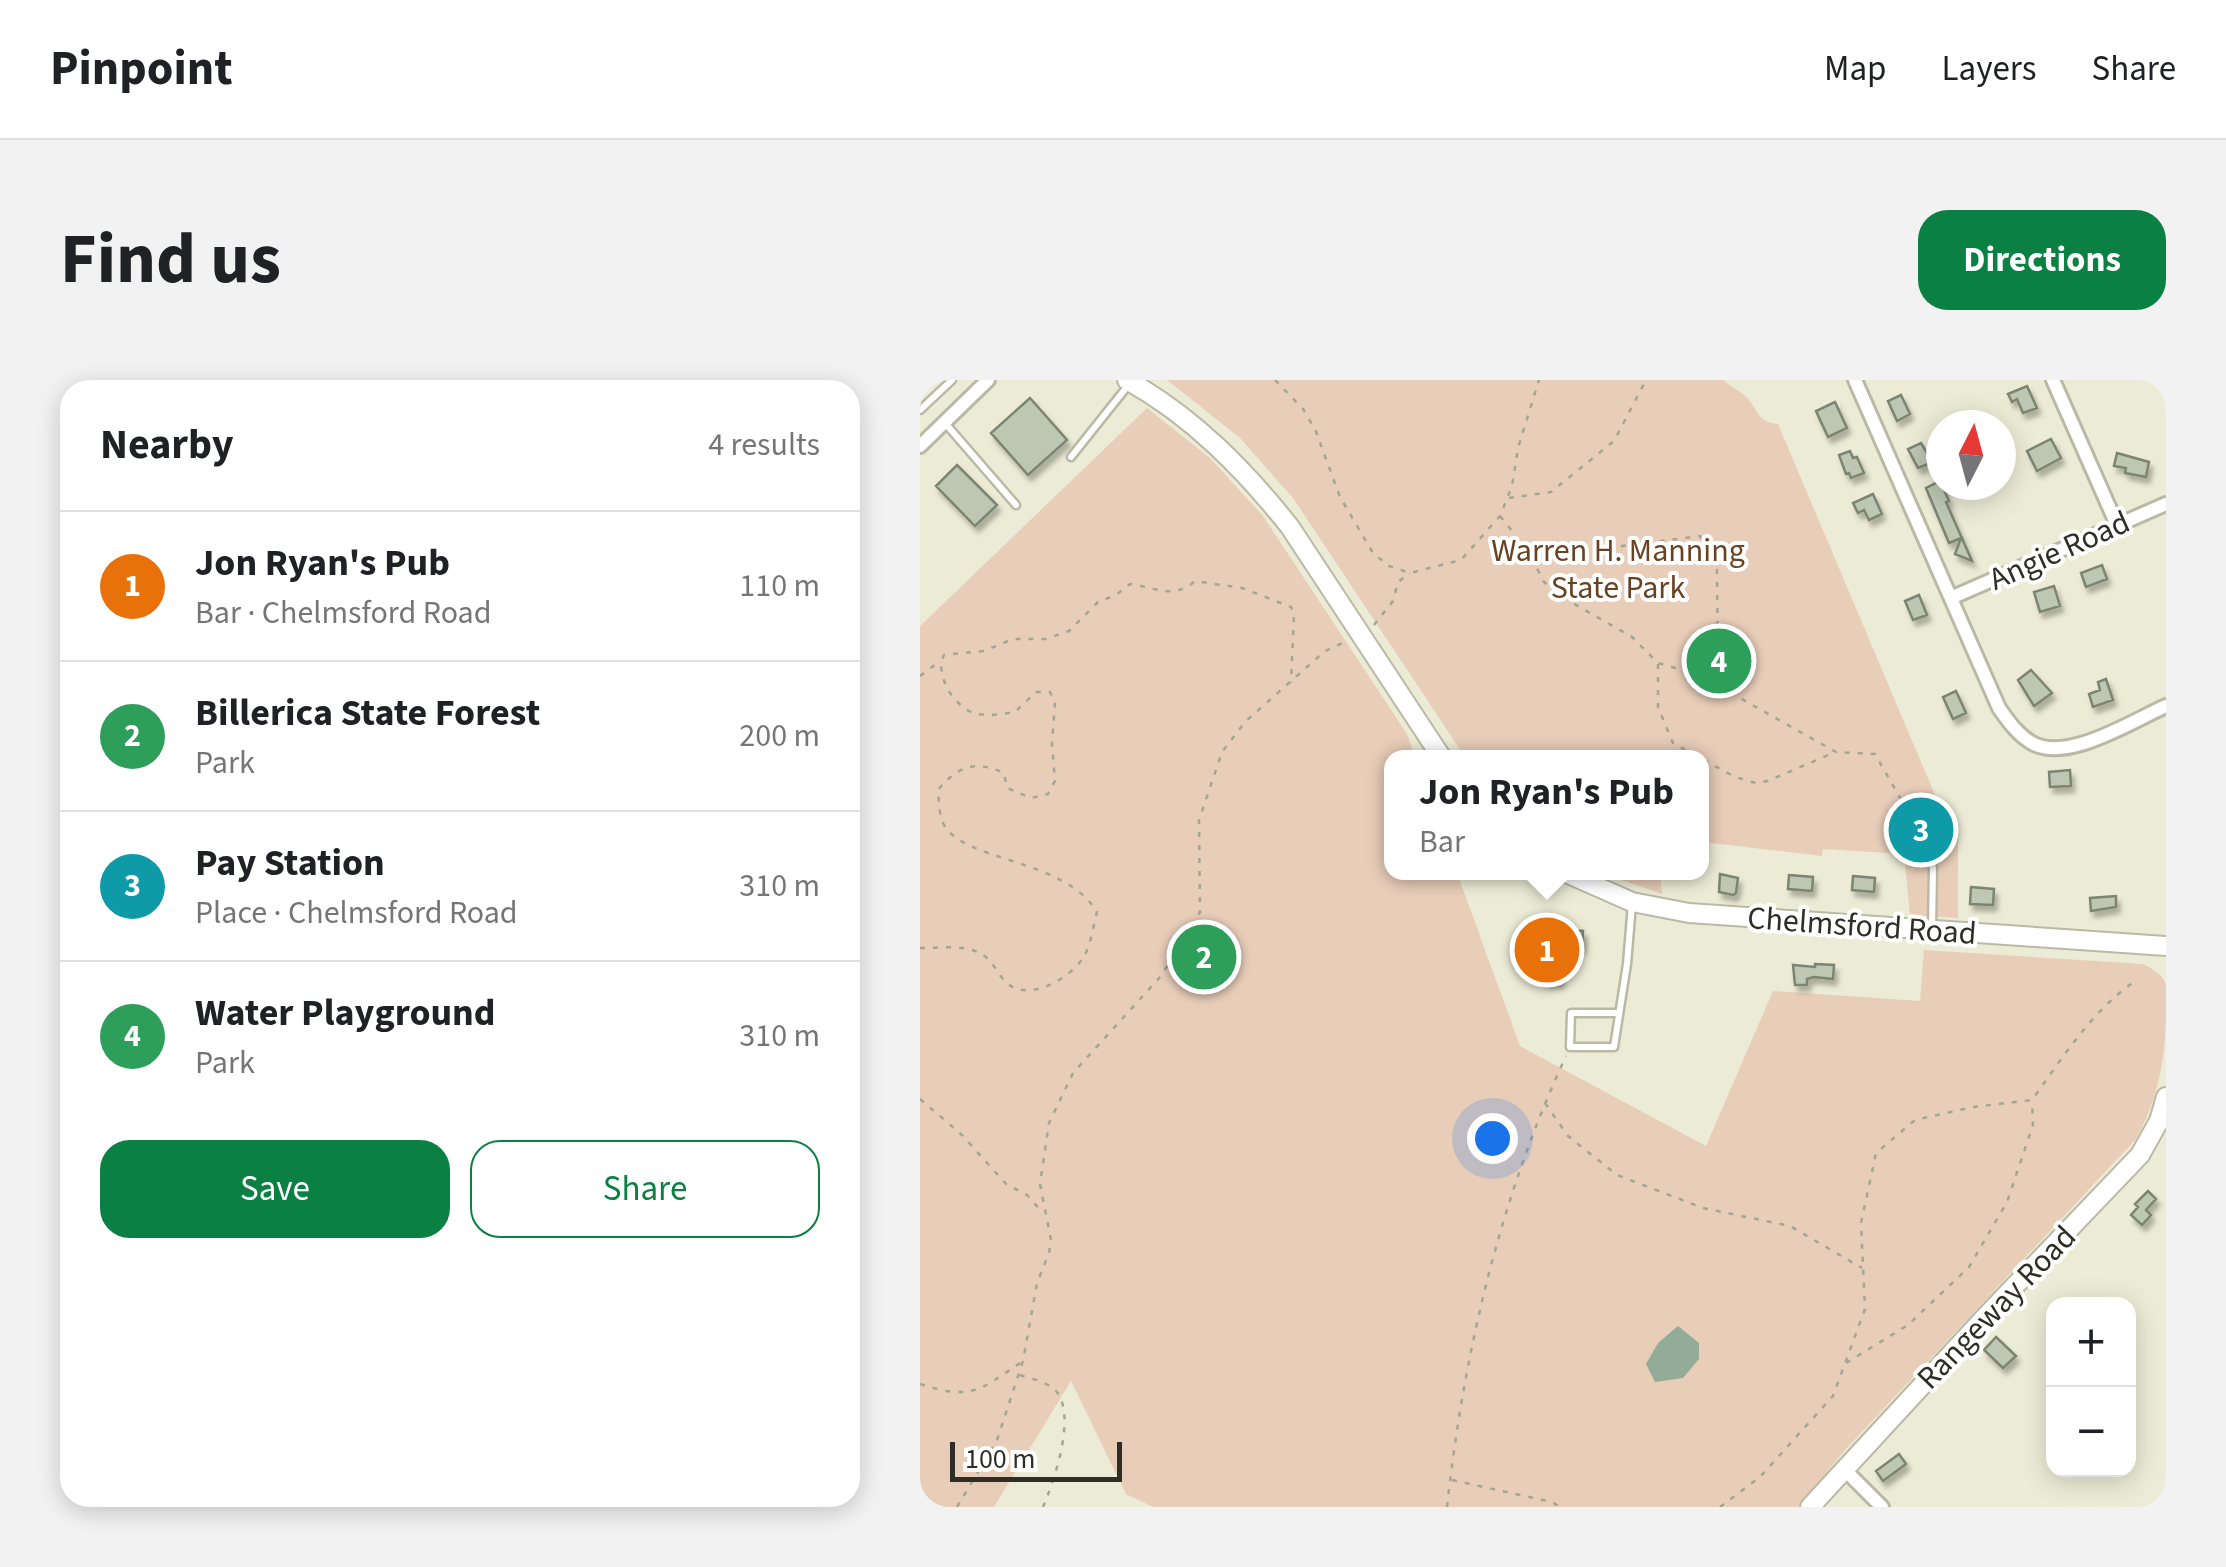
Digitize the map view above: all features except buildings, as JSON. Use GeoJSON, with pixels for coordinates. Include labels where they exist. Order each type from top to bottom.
{"type":"FeatureCollection","features":[{"type":"Feature","properties":{"kind":"main road"},"geometry":{"type":"LineString","coordinates":[[1129,381],[1196,427],[1262,492],[1437,750]]}},
{"type":"Feature","properties":{"kind":"main road","name":"Chelmsford Road"},"geometry":{"type":"LineString","coordinates":[[1582,880],[1632,902],[1689,913],[2166,946]]}},
{"type":"Feature","properties":{"kind":"main road","name":"Rangeway Road"},"geometry":{"type":"LineString","coordinates":[[1810,1507],[2140,1155],[2160,1121],[2166,1098]]}},
{"type":"Feature","properties":{"kind":"street"},"geometry":{"type":"LineString","coordinates":[[921,442],[988,380]]}},
{"type":"Feature","properties":{"kind":"street"},"geometry":{"type":"LineString","coordinates":[[1855,380],[1999,708],[2013,727],[2034,744],[2059,750],[2166,706]]}},
{"type":"Feature","properties":{"kind":"street"},"geometry":{"type":"LineString","coordinates":[[2052,380],[2117,525]]}},
{"type":"Feature","properties":{"kind":"street","name":"Angie Road"},"geometry":{"type":"LineString","coordinates":[[1953,597],[2166,504]]}},
{"type":"Feature","properties":{"kind":"street"},"geometry":{"type":"LineString","coordinates":[[1844,1469],[1882,1507]]}},
{"type":"Feature","properties":{"kind":"lane"},"geometry":{"type":"LineString","coordinates":[[920,410],[952,380]]}},
{"type":"Feature","properties":{"kind":"lane"},"geometry":{"type":"LineString","coordinates":[[1071,456],[1129,381]]}},
{"type":"Feature","properties":{"kind":"lane"},"geometry":{"type":"LineString","coordinates":[[944,422],[1016,505]]}},
{"type":"Feature","properties":{"kind":"lane"},"geometry":{"type":"LineString","coordinates":[[1922,838],[1933,868],[1932,930]]}},
{"type":"Feature","properties":{"kind":"lane"},"geometry":{"type":"LineString","coordinates":[[1618,1013],[1571,1013],[1570,1047],[1614,1047],[1632,902]]}},
{"type":"Feature","properties":{"kind":"path"},"geometry":{"type":"LineString","coordinates":[[1275,380],[1303,409],[1315,429],[1340,497],[1373,553],[1389,566],[1410,573]]}},
{"type":"Feature","properties":{"kind":"path"},"geometry":{"type":"LineString","coordinates":[[957,1507],[998,1440],[1022,1361],[1037,1283],[1050,1253],[1040,1184],[1049,1123],[1073,1073],[1161,976],[1200,912],[1197,837],[1212,774],[1233,735],[1325,651],[1378,622],[1393,601],[1398,582],[1410,573],[1461,560],[1500,516],[1539,380]]}},
{"type":"Feature","properties":{"kind":"path"},"geometry":{"type":"LineString","coordinates":[[1507,498],[1551,492],[1614,441],[1646,380]]}},
{"type":"Feature","properties":{"kind":"path"},"geometry":{"type":"LineString","coordinates":[[1500,516],[1528,551],[1544,582],[1570,602],[1632,637],[1658,663],[1700,676],[1836,752],[1875,754],[1922,838]]}},
{"type":"Feature","properties":{"kind":"path"},"geometry":{"type":"LineString","coordinates":[[1528,551],[1622,546],[1700,536],[1717,569],[1718,687]]}},
{"type":"Feature","properties":{"kind":"path"},"geometry":{"type":"LineString","coordinates":[[920,676],[944,654],[984,651],[1013,639],[1046,639],[1070,631],[1098,602],[1130,584],[1162,592],[1182,591],[1196,582],[1242,588],[1291,606],[1291,683]]}},
{"type":"Feature","properties":{"kind":"path"},"geometry":{"type":"LineString","coordinates":[[920,948],[977,951],[991,961],[1010,986],[1026,990],[1048,986],[1068,974],[1085,956],[1097,912],[1087,896],[1066,883],[1028,864],[971,848],[952,835],[942,822],[938,790],[964,766],[986,765],[1004,773],[1007,788],[1016,794],[1031,798],[1048,794],[1055,781],[1055,704],[1050,692],[1036,692],[1015,712],[974,713],[960,706],[948,690],[940,661]]}},
{"type":"Feature","properties":{"kind":"path"},"geometry":{"type":"LineString","coordinates":[[1658,663],[1658,707],[1673,743],[1686,750]]}},
{"type":"Feature","properties":{"kind":"path"},"geometry":{"type":"LineString","coordinates":[[1709,763],[1756,783],[1836,752]]}},
{"type":"Feature","properties":{"kind":"path"},"geometry":{"type":"LineString","coordinates":[[1845,1363],[1908,1325],[1969,1266],[2007,1202],[2033,1125],[2032,1100],[2096,1013],[2114,995],[2138,980]]}},
{"type":"Feature","properties":{"kind":"path"},"geometry":{"type":"LineString","coordinates":[[1447,1507],[1467,1368],[1511,1191],[1544,1102],[1570,1047]]}},
{"type":"Feature","properties":{"kind":"path"},"geometry":{"type":"LineString","coordinates":[[920,1099],[962,1135],[1006,1184],[1038,1204],[1045,1218]]}},
{"type":"Feature","properties":{"kind":"path"},"geometry":{"type":"LineString","coordinates":[[1720,1507],[1760,1477],[1834,1396],[1865,1309],[1861,1223],[1876,1153],[1915,1120],[2032,1100]]}},
{"type":"Feature","properties":{"kind":"path"},"geometry":{"type":"LineString","coordinates":[[1544,1102],[1568,1136],[1618,1175],[1703,1208],[1790,1226],[1863,1269]]}},
{"type":"Feature","properties":{"kind":"path"},"geometry":{"type":"LineString","coordinates":[[920,1384],[950,1394],[970,1392],[987,1386],[1022,1361]]}},
{"type":"Feature","properties":{"kind":"path"},"geometry":{"type":"LineString","coordinates":[[1018,1375],[1058,1392],[1064,1411],[1058,1472],[1043,1507]]}},
{"type":"Feature","properties":{"kind":"path"},"geometry":{"type":"LineString","coordinates":[[1450,1480],[1560,1507]]}},
{"type":"Feature","properties":{"kind":"path"},"geometry":{"type":"LineString","coordinates":[[1732,1507],[1733,1497]]}},
{"type":"Feature","properties":{"kind":"green space","name":"Warren H. Manning State Park"},"geometry":{"type":"Polygon","coordinates":[[[1167,380],[1723,380],[1745,396],[1761,417],[1778,424],[1949,828],[1958,829],[1958,918],[1910,915],[1904,854],[1823,849],[1822,856],[1709,843],[1709,750],[1460,750],[1293,498],[1240,438],[1167,380]]]}},
{"type":"Feature","properties":{"kind":"green space"},"geometry":{"type":"Polygon","coordinates":[[[1147,408],[1210,458],[1263,516],[1407,734],[1413,750],[1384,750],[1384,880],[1460,880],[1520,1046],[1706,1146],[1773,991],[1920,1001],[1924,950],[2143,964],[2166,985],[2163,1060],[2150,1108],[2136,1139],[1845,1450],[1798,1507],[1153,1507],[1126,1494],[1071,1381],[994,1507],[920,1507],[920,626],[1147,408]]]}},
{"type":"Feature","properties":{"kind":"green space"},"geometry":{"type":"Polygon","coordinates":[[[1621,880],[1661,880],[1662,894],[1621,880]]]}},
{"type":"Feature","properties":{"kind":"shaded area"},"geometry":{"type":"Polygon","coordinates":[[[1678,1326],[1699,1343],[1699,1359],[1683,1378],[1655,1382],[1646,1364],[1658,1343],[1678,1326]]]}},
{"type":"Feature","properties":{"kind":"place","name":"Water Playground"},"geometry":{"type":"Point","coordinates":[1719,661]}},
{"type":"Feature","properties":{"kind":"place","name":"Pay Station"},"geometry":{"type":"Point","coordinates":[1921,830]}},
{"type":"Feature","properties":{"kind":"place","name":"Jon Ryan's Pub"},"geometry":{"type":"Point","coordinates":[1547,950]}},
{"type":"Feature","properties":{"kind":"place","name":"Billerica State Forest"},"geometry":{"type":"Point","coordinates":[1204,957]}}]}
